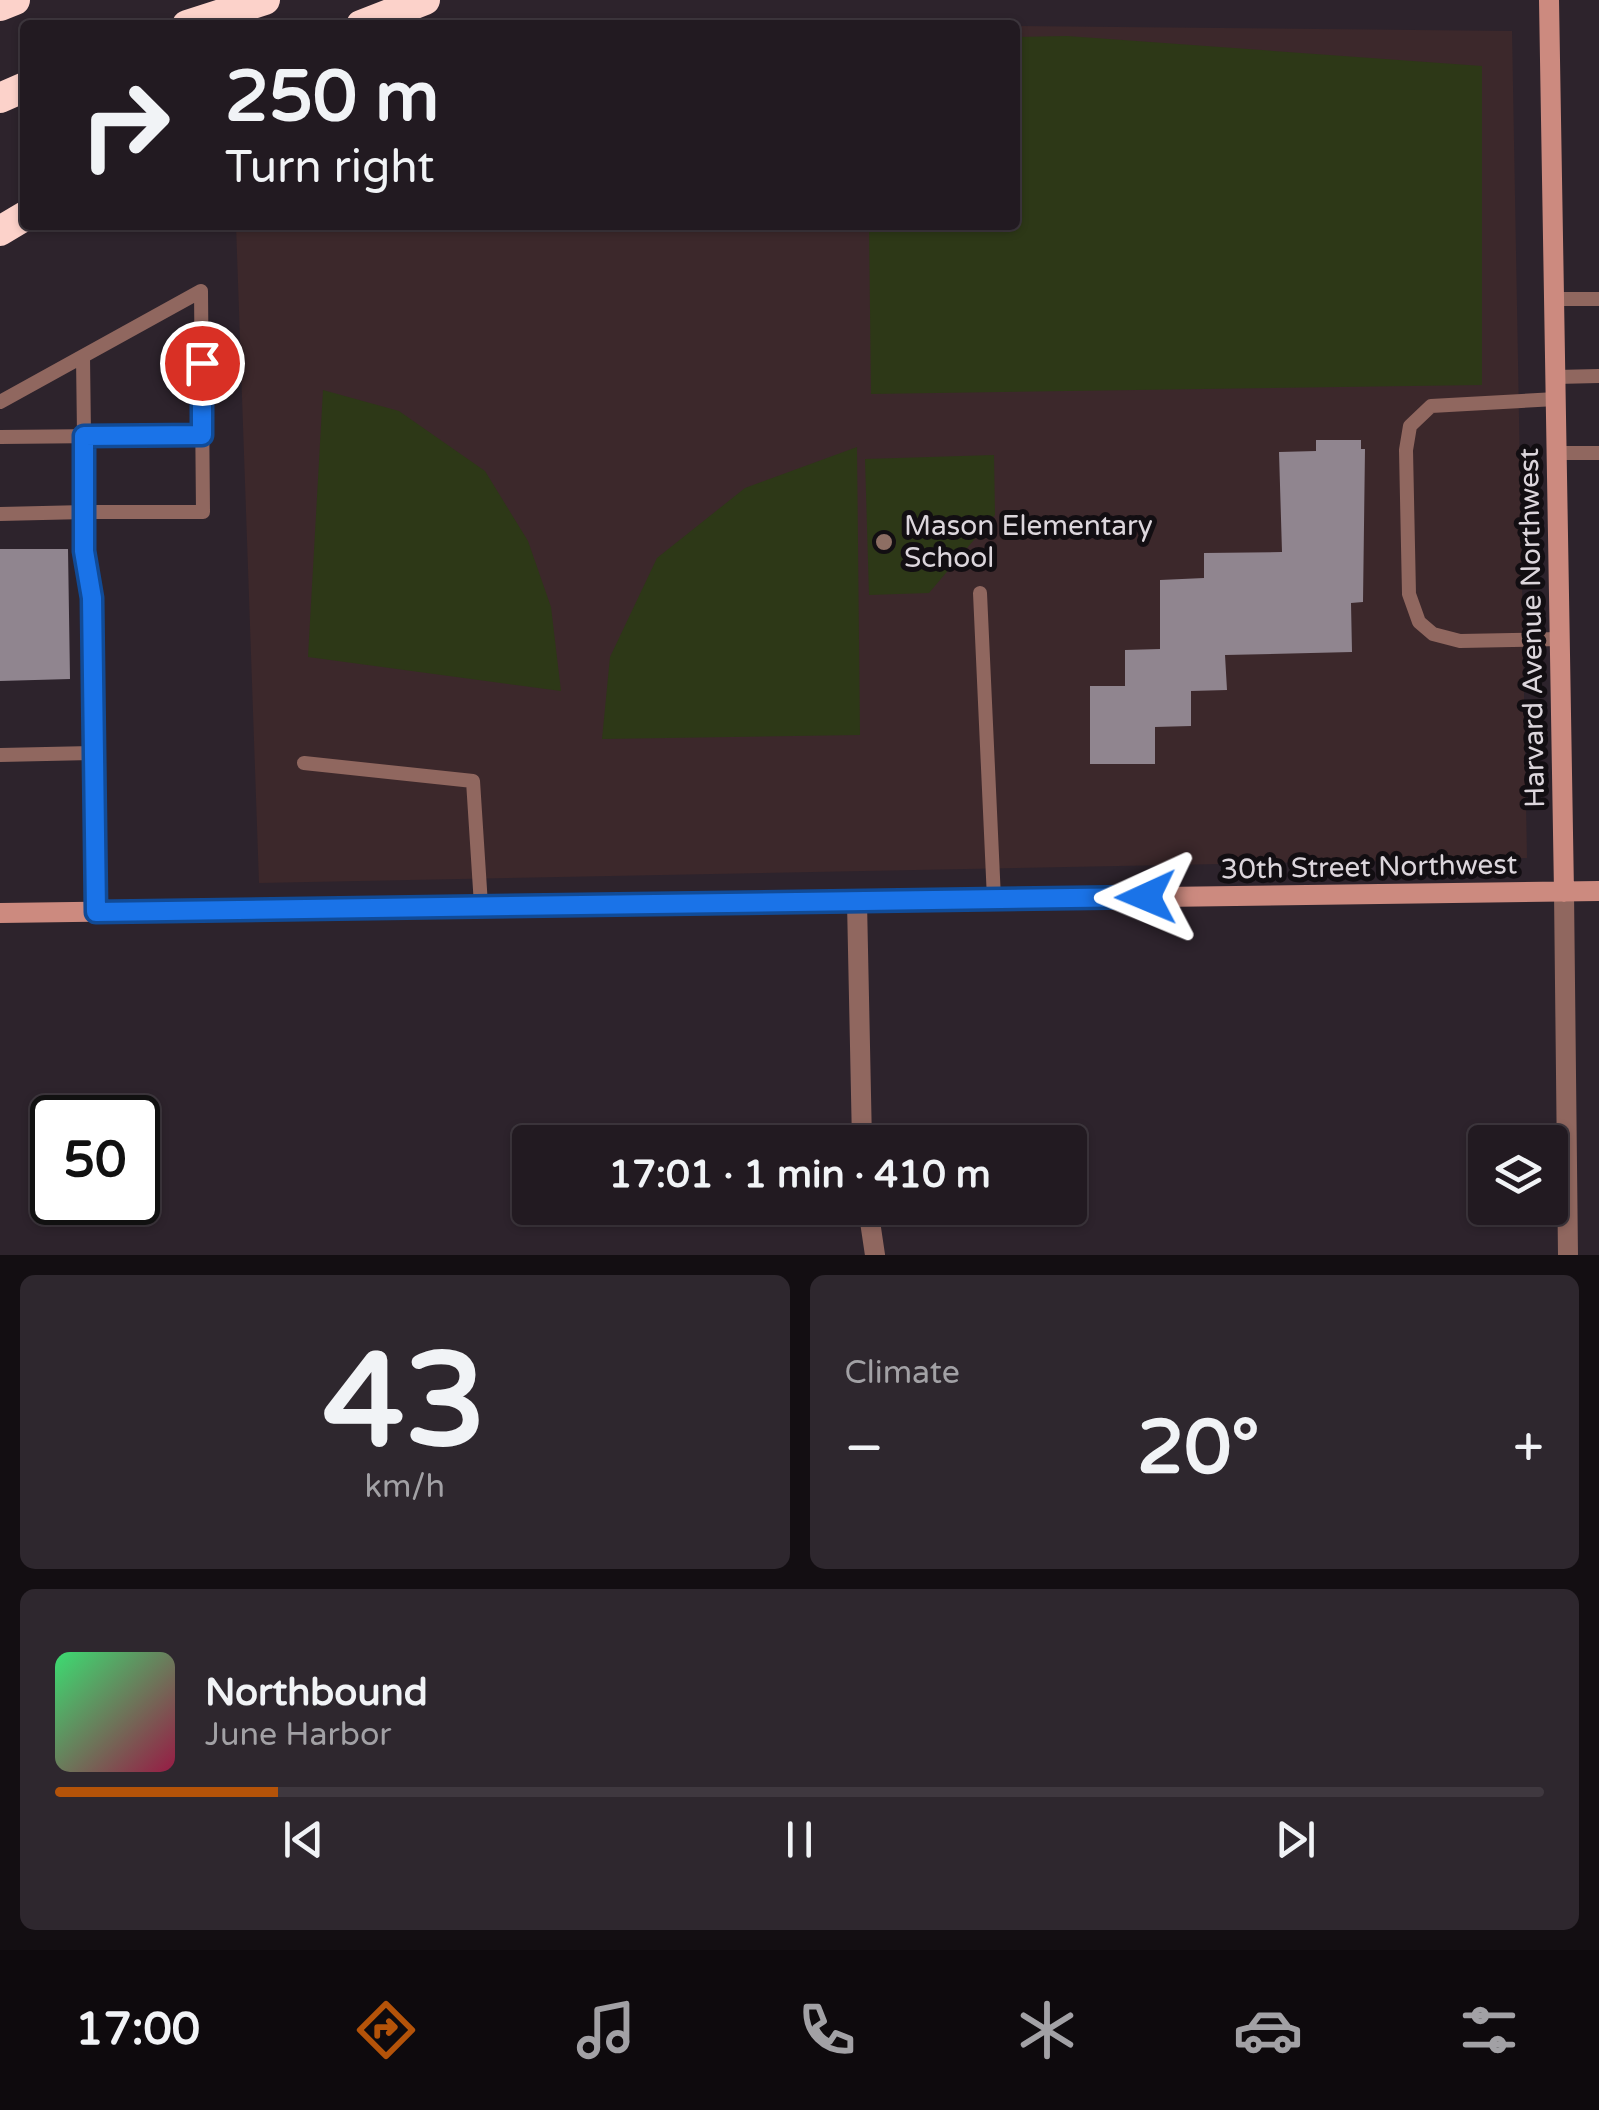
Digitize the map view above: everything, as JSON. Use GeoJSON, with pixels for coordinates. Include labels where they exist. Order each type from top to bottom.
{"type":"FeatureCollection","features":[{"type":"Feature","properties":{"kind":"highway"},"geometry":{"type":"LineString","coordinates":[[0,6],[15,0]]}},
{"type":"Feature","properties":{"kind":"highway"},"geometry":{"type":"LineString","coordinates":[[203,20],[265,0]]}},
{"type":"Feature","properties":{"kind":"highway"},"geometry":{"type":"LineString","coordinates":[[373,20],[424,0]]}},
{"type":"Feature","properties":{"kind":"main road","name":"Harvard Avenue Northwest"},"geometry":{"type":"LineString","coordinates":[[1549,0],[1564,892]]}},
{"type":"Feature","properties":{"kind":"main road","name":"30th Street Northwest"},"geometry":{"type":"LineString","coordinates":[[0,913],[1599,891]]}},
{"type":"Feature","properties":{"kind":"street","name":"Harvard Avenue Northwest"},"geometry":{"type":"LineString","coordinates":[[1564,892],[1568,1255]]}},
{"type":"Feature","properties":{"kind":"street"},"geometry":{"type":"LineString","coordinates":[[857,902],[856,1038],[861,1125]]}},
{"type":"Feature","properties":{"kind":"street"},"geometry":{"type":"LineString","coordinates":[[871,1225],[875,1255]]}},
{"type":"Feature","properties":{"kind":"lane"},"geometry":{"type":"LineString","coordinates":[[0,402],[202,291],[203,512],[0,514]]}},
{"type":"Feature","properties":{"kind":"lane"},"geometry":{"type":"LineString","coordinates":[[1554,299],[1599,298]]}},
{"type":"Feature","properties":{"kind":"lane"},"geometry":{"type":"LineString","coordinates":[[83,356],[84,551],[92,598],[96,912]]}},
{"type":"Feature","properties":{"kind":"lane"},"geometry":{"type":"LineString","coordinates":[[1556,376],[1599,376]]}},
{"type":"Feature","properties":{"kind":"lane"},"geometry":{"type":"LineString","coordinates":[[1556,399],[1431,406],[1410,426],[1407,486],[1409,594],[1419,622],[1433,634],[1460,642],[1560,639]]}},
{"type":"Feature","properties":{"kind":"lane"},"geometry":{"type":"LineString","coordinates":[[0,437],[202,435]]}},
{"type":"Feature","properties":{"kind":"lane"},"geometry":{"type":"LineString","coordinates":[[1557,453],[1599,452]]}},
{"type":"Feature","properties":{"kind":"lane"},"geometry":{"type":"LineString","coordinates":[[980,593],[994,899]]}},
{"type":"Feature","properties":{"kind":"lane"},"geometry":{"type":"LineString","coordinates":[[0,755],[92,752]]}},
{"type":"Feature","properties":{"kind":"lane"},"geometry":{"type":"LineString","coordinates":[[304,763],[472,782],[481,905]]}},
{"type":"Feature","properties":{"kind":"shaded area","name":"Mason Elementary School"},"geometry":{"type":"Polygon","coordinates":[[[1020,26],[1512,31],[1527,858],[259,883],[236,230],[1020,230],[1020,26]]]}},
{"type":"Feature","properties":{"kind":"green space"},"geometry":{"type":"Polygon","coordinates":[[[1067,36],[1482,66],[1482,385],[871,394],[869,230],[1020,230],[1020,37],[1067,36]]]}},
{"type":"Feature","properties":{"kind":"green space"},"geometry":{"type":"Polygon","coordinates":[[[323,390],[399,411],[485,471],[528,541],[551,607],[561,691],[308,657],[323,390]]]}},
{"type":"Feature","properties":{"kind":"green space"},"geometry":{"type":"Polygon","coordinates":[[[857,447],[860,735],[602,739],[610,657],[657,558],[745,488],[857,447]]]}},
{"type":"Feature","properties":{"kind":"green space"},"geometry":{"type":"Polygon","coordinates":[[[994,455],[995,515],[929,593],[869,595],[865,459],[994,455]]]}},
{"type":"Feature","properties":{"kind":"building","name":"Mason Elementary School"},"geometry":{"type":"Polygon","coordinates":[[[1316,440],[1361,440],[1361,449],[1365,449],[1363,602],[1351,603],[1352,652],[1225,655],[1227,690],[1191,691],[1191,726],[1155,727],[1155,764],[1090,764],[1090,686],[1125,686],[1125,650],[1160,649],[1160,580],[1204,578],[1204,553],[1282,552],[1279,452],[1316,451],[1316,440]]]}},
{"type":"Feature","properties":{"kind":"building"},"geometry":{"type":"Polygon","coordinates":[[[0,549],[68,549],[70,679],[0,681],[0,549]]]}},
{"type":"Feature","properties":{"kind":"place","name":"Mason Elementary School"},"geometry":{"type":"Point","coordinates":[884,542]}},
{"type":"Feature","properties":{"kind":"route"},"geometry":{"type":"LineString","coordinates":[[202,363],[202,435],[84,436],[84,551],[92,598],[96,912],[1146,897]]}}]}
